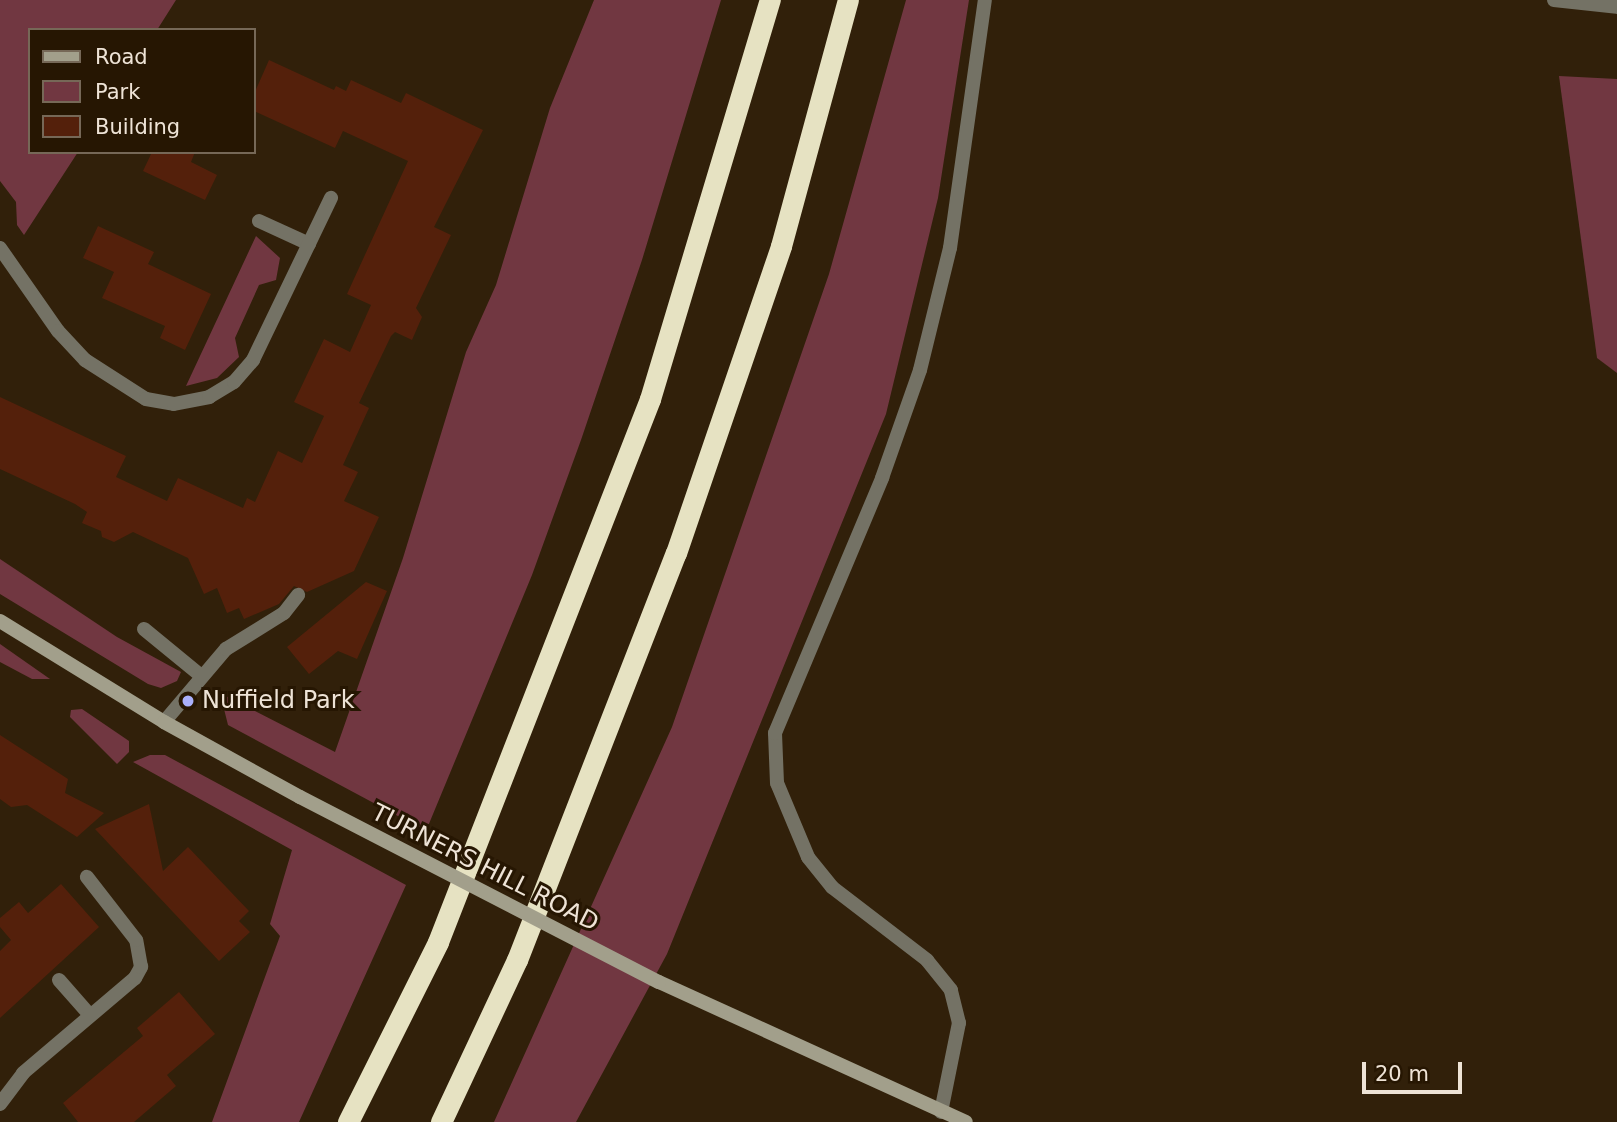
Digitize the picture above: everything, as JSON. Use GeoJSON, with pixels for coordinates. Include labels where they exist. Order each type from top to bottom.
{"type":"FeatureCollection","features":[{"type":"Feature","properties":{"kind":"highway"},"geometry":{"type":"LineString","coordinates":[[348,1122],[438,942],[650,399],[770,0]]}},
{"type":"Feature","properties":{"kind":"highway"},"geometry":{"type":"LineString","coordinates":[[441,1122],[517,960],[676,553],[781,246],[848,0]]}},
{"type":"Feature","properties":{"kind":"street"},"geometry":{"type":"LineString","coordinates":[[941,1112],[959,1023],[951,990],[927,960],[832,887],[808,857],[777,783],[775,733],[882,478],[920,370],[950,248],[985,0]]}},
{"type":"Feature","properties":{"kind":"street"},"geometry":{"type":"LineString","coordinates":[[1554,0],[1617,7]]}},
{"type":"Feature","properties":{"kind":"street"},"geometry":{"type":"LineString","coordinates":[[0,248],[58,331],[85,360],[146,399],[174,404],[209,397],[234,382],[253,360],[331,198]]}},
{"type":"Feature","properties":{"kind":"street"},"geometry":{"type":"LineString","coordinates":[[259,221],[309,244]]}},
{"type":"Feature","properties":{"kind":"street"},"geometry":{"type":"LineString","coordinates":[[164,722],[200,675],[249,631],[284,613],[298,595]]}},
{"type":"Feature","properties":{"kind":"street","name":"TURNERS HILL ROAD"},"geometry":{"type":"LineString","coordinates":[[0,621],[164,722],[300,797],[659,982],[966,1122]]}},
{"type":"Feature","properties":{"kind":"street"},"geometry":{"type":"LineString","coordinates":[[144,629],[200,675]]}},
{"type":"Feature","properties":{"kind":"street"},"geometry":{"type":"LineString","coordinates":[[0,1104],[23,1073],[89,1014],[135,978],[142,953],[87,877]]}},
{"type":"Feature","properties":{"kind":"street"},"geometry":{"type":"LineString","coordinates":[[59,980],[89,1014]]}},
{"type":"Feature","properties":{"kind":"green space"},"geometry":{"type":"Polygon","coordinates":[[[0,0],[176,0],[158,28],[28,28],[28,154],[77,154],[24,235],[17,225],[16,202],[0,181],[0,0]]]}},
{"type":"Feature","properties":{"kind":"green space"},"geometry":{"type":"Polygon","coordinates":[[[594,0],[721,0],[642,260],[581,440],[532,575],[426,831],[228,725],[220,693],[335,752],[403,558],[466,352],[496,285],[550,108],[594,0]]]}},
{"type":"Feature","properties":{"kind":"green space"},"geometry":{"type":"Polygon","coordinates":[[[906,0],[969,0],[938,198],[886,414],[667,954],[576,1122],[494,1122],[672,727],[829,274],[906,0]]]}},
{"type":"Feature","properties":{"kind":"green space"},"geometry":{"type":"Polygon","coordinates":[[[1559,76],[1617,79],[1617,373],[1597,358],[1559,76]]]}},
{"type":"Feature","properties":{"kind":"green space"},"geometry":{"type":"Polygon","coordinates":[[[256,236],[280,258],[276,280],[259,285],[235,338],[239,357],[217,378],[186,386],[256,236]]]}},
{"type":"Feature","properties":{"kind":"green space"},"geometry":{"type":"Polygon","coordinates":[[[0,559],[117,637],[181,672],[177,681],[161,688],[148,684],[0,594],[0,559]]]}},
{"type":"Feature","properties":{"kind":"green space"},"geometry":{"type":"Polygon","coordinates":[[[0,644],[50,679],[32,679],[0,662],[0,644]]]}},
{"type":"Feature","properties":{"kind":"green space"},"geometry":{"type":"Polygon","coordinates":[[[82,709],[129,741],[129,752],[117,764],[70,717],[71,710],[82,709]]]}},
{"type":"Feature","properties":{"kind":"green space"},"geometry":{"type":"Polygon","coordinates":[[[150,755],[165,755],[406,885],[299,1122],[212,1122],[280,936],[270,924],[292,850],[133,762],[150,755]]]}},
{"type":"Feature","properties":{"kind":"building"},"geometry":{"type":"Polygon","coordinates":[[[269,60],[334,90],[336,86],[346,91],[351,80],[401,103],[406,93],[483,130],[434,227],[451,235],[416,308],[422,317],[412,340],[395,332],[391,336],[359,403],[369,408],[343,465],[358,472],[344,501],[379,517],[354,571],[307,592],[294,586],[279,604],[244,619],[239,608],[227,613],[217,588],[204,594],[188,558],[133,532],[114,542],[102,537],[101,531],[82,523],[87,512],[75,504],[0,469],[0,397],[126,456],[116,477],[167,501],[178,478],[243,508],[247,498],[255,502],[278,451],[302,463],[324,416],[294,402],[324,339],[350,352],[371,305],[347,294],[408,161],[343,131],[335,148],[256,112],[256,89],[269,60]]]}},
{"type":"Feature","properties":{"kind":"building"},"geometry":{"type":"Polygon","coordinates":[[[151,154],[194,154],[191,162],[217,175],[205,200],[143,171],[151,154]]]}},
{"type":"Feature","properties":{"kind":"building"},"geometry":{"type":"Polygon","coordinates":[[[98,226],[154,252],[148,264],[211,294],[185,350],[160,338],[165,326],[102,298],[114,272],[83,258],[98,226]]]}},
{"type":"Feature","properties":{"kind":"building"},"geometry":{"type":"Polygon","coordinates":[[[366,582],[387,591],[357,659],[338,651],[309,674],[287,647],[366,582]]]}},
{"type":"Feature","properties":{"kind":"building"},"geometry":{"type":"Polygon","coordinates":[[[0,735],[68,779],[65,793],[104,813],[77,837],[27,805],[11,807],[0,799],[0,735]]]}},
{"type":"Feature","properties":{"kind":"building"},"geometry":{"type":"Polygon","coordinates":[[[149,804],[163,871],[188,847],[249,911],[239,921],[250,932],[219,961],[95,829],[149,804]]]}},
{"type":"Feature","properties":{"kind":"building"},"geometry":{"type":"Polygon","coordinates":[[[61,884],[99,927],[0,1018],[0,951],[11,940],[0,927],[0,918],[19,902],[28,913],[61,884]]]}},
{"type":"Feature","properties":{"kind":"building"},"geometry":{"type":"Polygon","coordinates":[[[179,992],[215,1034],[167,1075],[176,1086],[134,1122],[78,1122],[63,1103],[143,1036],[137,1028],[179,992]]]}},
{"type":"Feature","properties":{"kind":"place","name":"Nuffield Park"},"geometry":{"type":"Point","coordinates":[188,701]}}]}
